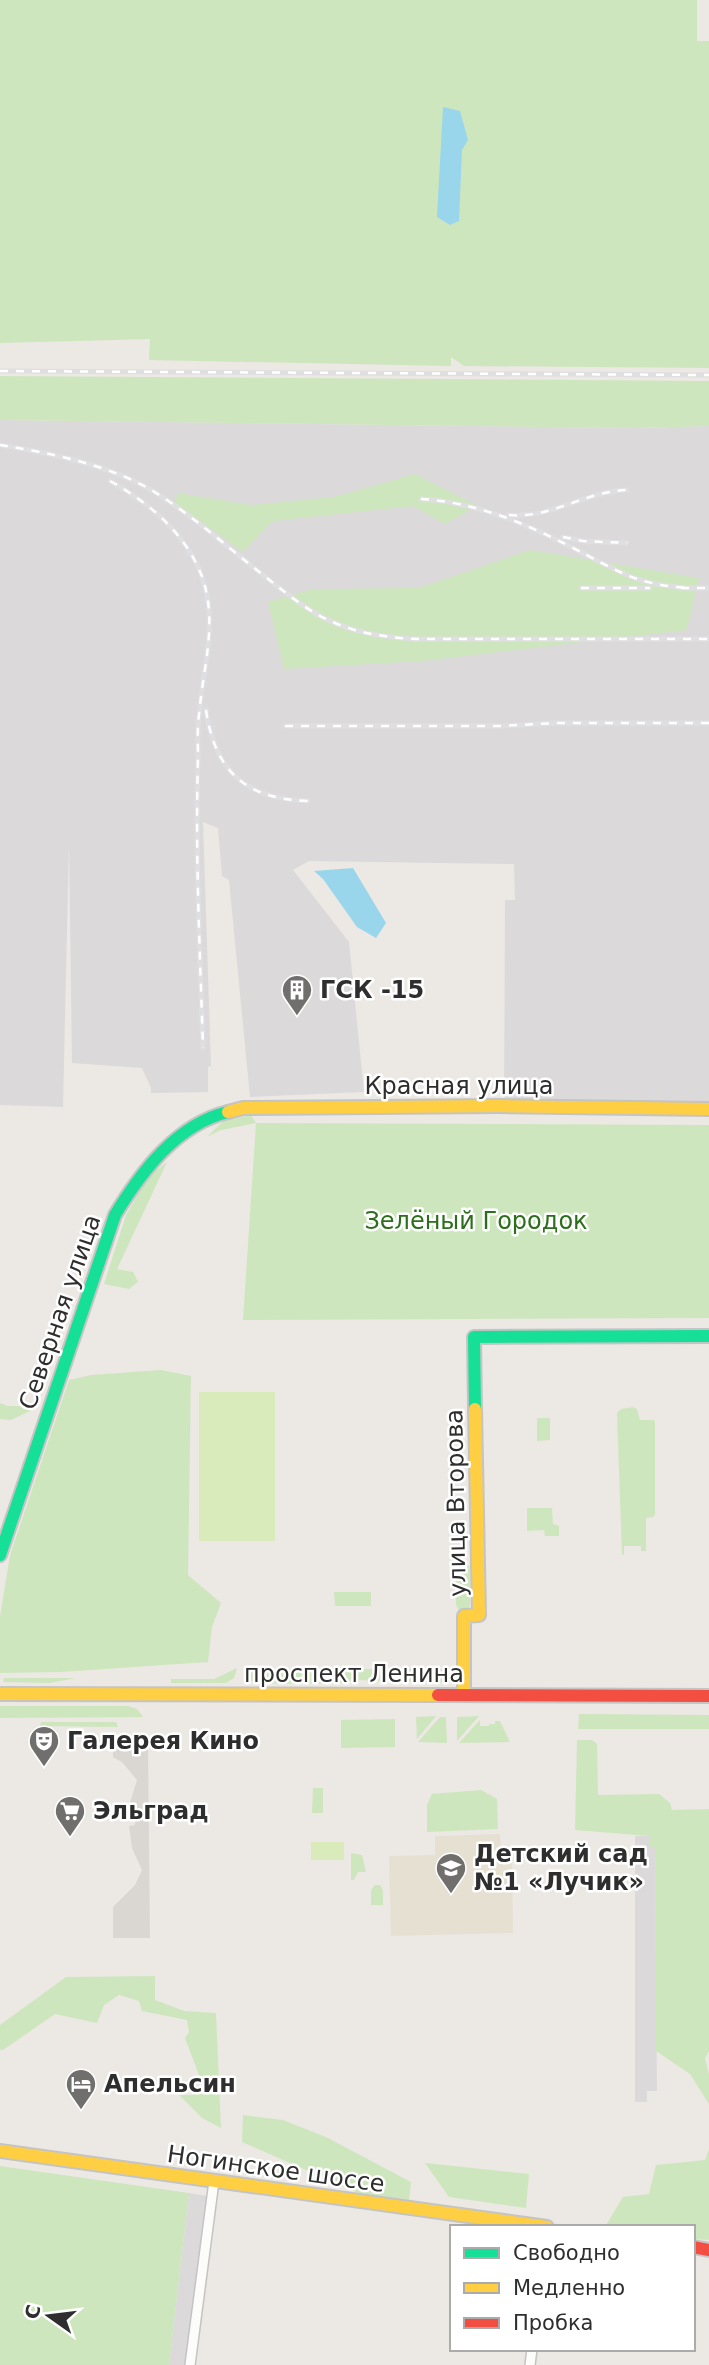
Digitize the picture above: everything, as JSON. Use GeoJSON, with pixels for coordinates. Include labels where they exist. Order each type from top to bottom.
{"type":"FeatureCollection","features":[{"type":"Feature","properties":{"kind":"main road","name":"Красная улица"},"geometry":{"type":"LineString","coordinates":[[211,1116],[243,1108],[709,1109]]}},
{"type":"Feature","properties":{"kind":"main road","name":"Северная улица"},"geometry":{"type":"LineString","coordinates":[[0,1555],[115,1215],[133,1185],[157,1158],[211,1116]]}},
{"type":"Feature","properties":{"kind":"main road","name":"улица Второва"},"geometry":{"type":"LineString","coordinates":[[464,1695],[464,1616],[479,1615],[474,1337],[709,1336]]}},
{"type":"Feature","properties":{"kind":"main road","name":"проспект Ленина"},"geometry":{"type":"LineString","coordinates":[[0,1694],[709,1696]]}},
{"type":"Feature","properties":{"kind":"main road","name":"Ногинское шоссе"},"geometry":{"type":"LineString","coordinates":[[0,2151],[533,2225]]}},
{"type":"Feature","properties":{"kind":"street"},"geometry":{"type":"LineString","coordinates":[[190,2365],[214,2181]]}},
{"type":"Feature","properties":{"kind":"shaded area"},"geometry":{"type":"Polygon","coordinates":[[[0,420],[633,428],[709,426],[709,1104],[504,1100],[505,900],[515,900],[514,864],[309,861],[293,870],[349,942],[364,1092],[250,1097],[229,880],[222,876],[218,828],[203,822],[211,1066],[208,1067],[208,1092],[151,1093],[142,1068],[72,1063],[69,841],[63,1107],[0,1105],[0,420]]]}},
{"type":"Feature","properties":{"kind":"shaded area"},"geometry":{"type":"Polygon","coordinates":[[[113,1744],[148,1744],[150,1938],[113,1938],[113,1907],[135,1885],[142,1870],[132,1848],[129,1826],[135,1825],[135,1813],[128,1813],[137,1780],[122,1762],[113,1757],[113,1744]]]}},
{"type":"Feature","properties":{"kind":"shaded area","name":"Детский сад №1 «Лучик»"},"geometry":{"type":"Polygon","coordinates":[[[500,1834],[501,1853],[512,1853],[513,1933],[391,1936],[389,1856],[435,1855],[435,1836],[500,1834]]]}},
{"type":"Feature","properties":{"kind":"shaded area"},"geometry":{"type":"Polygon","coordinates":[[[635,1836],[649,1836],[649,1847],[655,1847],[657,2091],[647,2091],[647,2102],[635,2102],[635,1836]]]}},
{"type":"Feature","properties":{"kind":"shaded area"},"geometry":{"type":"Polygon","coordinates":[[[189,2193],[207,2196],[185,2365],[169,2365],[189,2193]]]}},
{"type":"Feature","properties":{"kind":"green space"},"geometry":{"type":"Polygon","coordinates":[[[0,0],[697,0],[697,41],[709,41],[709,368],[464,366],[451,357],[451,366],[149,360],[150,339],[0,343],[0,0]]]}},
{"type":"Feature","properties":{"kind":"green space"},"geometry":{"type":"Polygon","coordinates":[[[0,376],[709,381],[709,426],[633,428],[0,420],[0,376]]]}},
{"type":"Feature","properties":{"kind":"green space"},"geometry":{"type":"Polygon","coordinates":[[[415,474],[478,506],[445,524],[413,506],[273,521],[243,552],[174,502],[178,493],[251,505],[334,497],[415,474]]]}},
{"type":"Feature","properties":{"kind":"green space"},"geometry":{"type":"Polygon","coordinates":[[[530,550],[699,578],[687,630],[422,661],[284,669],[268,602],[312,589],[419,588],[530,550]]]}},
{"type":"Feature","properties":{"kind":"green space"},"geometry":{"type":"Polygon","coordinates":[[[251,1115],[256,1123],[221,1130],[207,1137],[223,1121],[251,1115]]]}},
{"type":"Feature","properties":{"kind":"green space","name":"Зелёный Городок"},"geometry":{"type":"Polygon","coordinates":[[[256,1123],[709,1125],[709,1318],[243,1320],[256,1123]]]}},
{"type":"Feature","properties":{"kind":"green space"},"geometry":{"type":"Polygon","coordinates":[[[167,1162],[117,1269],[133,1272],[138,1282],[129,1289],[104,1284],[126,1215],[149,1176],[167,1162]]]}},
{"type":"Feature","properties":{"kind":"green space"},"geometry":{"type":"Polygon","coordinates":[[[161,1370],[191,1376],[188,1575],[221,1603],[212,1627],[208,1662],[61,1672],[0,1673],[0,1617],[10,1555],[69,1380],[91,1375],[161,1370]]]}},
{"type":"Feature","properties":{"kind":"green space"},"geometry":{"type":"Polygon","coordinates":[[[199,1392],[275,1392],[275,1541],[199,1541],[199,1392]]]}},
{"type":"Feature","properties":{"kind":"green space"},"geometry":{"type":"Polygon","coordinates":[[[0,1403],[8,1406],[34,1406],[32,1410],[11,1420],[0,1419],[0,1403]]]}},
{"type":"Feature","properties":{"kind":"green space"},"geometry":{"type":"Polygon","coordinates":[[[621,1409],[637,1409],[640,1420],[655,1422],[655,1514],[646,1518],[646,1551],[641,1551],[641,1546],[624,1546],[622,1555],[617,1413],[621,1409]]]}},
{"type":"Feature","properties":{"kind":"green space"},"geometry":{"type":"Polygon","coordinates":[[[537,1418],[550,1418],[550,1440],[537,1441],[537,1418]]]}},
{"type":"Feature","properties":{"kind":"green space"},"geometry":{"type":"Polygon","coordinates":[[[527,1508],[552,1508],[553,1524],[559,1526],[559,1536],[545,1536],[544,1530],[527,1531],[527,1508]]]}},
{"type":"Feature","properties":{"kind":"green space"},"geometry":{"type":"Polygon","coordinates":[[[460,1562],[466,1562],[470,1567],[470,1605],[468,1610],[459,1611],[456,1605],[456,1566],[460,1562]]]}},
{"type":"Feature","properties":{"kind":"green space"},"geometry":{"type":"Polygon","coordinates":[[[334,1592],[371,1592],[371,1606],[335,1606],[334,1592]]]}},
{"type":"Feature","properties":{"kind":"green space"},"geometry":{"type":"Polygon","coordinates":[[[237,1668],[234,1678],[226,1683],[171,1683],[171,1679],[214,1679],[237,1668]]]}},
{"type":"Feature","properties":{"kind":"green space"},"geometry":{"type":"Polygon","coordinates":[[[247,1669],[458,1669],[458,1678],[453,1683],[353,1680],[336,1684],[256,1683],[247,1678],[247,1669]]]}},
{"type":"Feature","properties":{"kind":"green space"},"geometry":{"type":"Polygon","coordinates":[[[4,1678],[76,1678],[50,1683],[3,1682],[4,1678]]]}},
{"type":"Feature","properties":{"kind":"green space"},"geometry":{"type":"Polygon","coordinates":[[[0,1706],[128,1706],[137,1709],[143,1717],[0,1718],[0,1706]]]}},
{"type":"Feature","properties":{"kind":"green space"},"geometry":{"type":"Polygon","coordinates":[[[579,1714],[709,1715],[709,1729],[578,1729],[579,1714]]]}},
{"type":"Feature","properties":{"kind":"green space"},"geometry":{"type":"Polygon","coordinates":[[[436,1716],[417,1739],[417,1740],[416,1717],[436,1716]]]}},
{"type":"Feature","properties":{"kind":"green space"},"geometry":{"type":"Polygon","coordinates":[[[479,1716],[457,1741],[457,1717],[479,1716]]]}},
{"type":"Feature","properties":{"kind":"green space"},"geometry":{"type":"Polygon","coordinates":[[[440,1717],[446,1717],[447,1743],[418,1742],[440,1717]]]}},
{"type":"Feature","properties":{"kind":"green space"},"geometry":{"type":"Polygon","coordinates":[[[395,1719],[395,1747],[341,1748],[341,1720],[395,1719]]]}},
{"type":"Feature","properties":{"kind":"green space"},"geometry":{"type":"Polygon","coordinates":[[[480,1720],[480,1726],[489,1726],[500,1721],[510,1742],[459,1743],[480,1720]]]}},
{"type":"Feature","properties":{"kind":"green space"},"geometry":{"type":"Polygon","coordinates":[[[41,1722],[116,1722],[118,1727],[40,1726],[41,1722]]]}},
{"type":"Feature","properties":{"kind":"green space"},"geometry":{"type":"Polygon","coordinates":[[[577,1740],[592,1740],[597,1744],[598,1795],[659,1794],[670,1803],[672,1810],[709,1809],[709,2051],[705,2058],[709,2075],[709,2104],[690,2074],[656,2051],[655,1847],[649,1847],[649,1836],[575,1830],[577,1740]]]}},
{"type":"Feature","properties":{"kind":"green space"},"geometry":{"type":"Polygon","coordinates":[[[313,1788],[323,1788],[323,1813],[312,1813],[313,1788]]]}},
{"type":"Feature","properties":{"kind":"green space"},"geometry":{"type":"Polygon","coordinates":[[[481,1790],[497,1799],[498,1829],[427,1832],[427,1805],[432,1794],[481,1790]]]}},
{"type":"Feature","properties":{"kind":"green space"},"geometry":{"type":"Polygon","coordinates":[[[311,1842],[344,1842],[344,1860],[311,1860],[311,1842]]]}},
{"type":"Feature","properties":{"kind":"green space"},"geometry":{"type":"Polygon","coordinates":[[[351,1853],[362,1855],[366,1872],[358,1872],[354,1880],[351,1880],[351,1853]]]}},
{"type":"Feature","properties":{"kind":"green space"},"geometry":{"type":"Polygon","coordinates":[[[375,1885],[380,1885],[383,1890],[383,1905],[371,1905],[371,1890],[375,1885]]]}},
{"type":"Feature","properties":{"kind":"green space"},"geometry":{"type":"Polygon","coordinates":[[[155,1976],[155,2000],[184,2011],[216,2013],[221,2128],[202,2118],[179,2095],[193,2095],[202,2083],[185,2038],[189,2032],[187,2020],[142,2011],[139,2001],[119,1995],[104,2005],[97,2023],[55,2014],[0,2050],[0,2025],[66,1977],[155,1976]]]}},
{"type":"Feature","properties":{"kind":"green space"},"geometry":{"type":"Polygon","coordinates":[[[243,2115],[283,2120],[326,2137],[411,2182],[409,2200],[358,2193],[242,2142],[243,2115]]]}},
{"type":"Feature","properties":{"kind":"green space"},"geometry":{"type":"Polygon","coordinates":[[[709,2149],[709,2240],[695,2239],[695,2225],[606,2225],[623,2197],[649,2194],[656,2165],[705,2160],[709,2149]]]}},
{"type":"Feature","properties":{"kind":"green space"},"geometry":{"type":"Polygon","coordinates":[[[425,2163],[529,2174],[526,2208],[449,2197],[425,2163]]]}},
{"type":"Feature","properties":{"kind":"green space"},"geometry":{"type":"Polygon","coordinates":[[[0,2166],[189,2193],[169,2365],[0,2365],[0,2166]]]}},
{"type":"Feature","properties":{"kind":"water"},"geometry":{"type":"Polygon","coordinates":[[[443,107],[460,111],[468,140],[462,150],[459,221],[450,225],[437,217],[443,107]]]}},
{"type":"Feature","properties":{"kind":"water"},"geometry":{"type":"Polygon","coordinates":[[[353,868],[386,923],[376,938],[357,927],[323,879],[314,871],[353,868]]]}},
{"type":"Feature","properties":{"kind":"railway"},"geometry":{"type":"LineString","coordinates":[[0,371],[709,375]]}},
{"type":"Feature","properties":{"kind":"railway"},"geometry":{"type":"LineString","coordinates":[[0,445],[79,461],[136,482],[184,512],[302,605],[326,619],[355,630],[418,639],[709,639]]}},
{"type":"Feature","properties":{"kind":"railway"},"geometry":{"type":"LineString","coordinates":[[110,481],[138,498],[175,532],[201,574],[209,609],[208,644],[198,726],[197,793],[203,1048]]}},
{"type":"Feature","properties":{"kind":"railway"},"geometry":{"type":"LineString","coordinates":[[509,515],[539,513],[597,495],[627,490]]}},
{"type":"Feature","properties":{"kind":"railway"},"geometry":{"type":"LineString","coordinates":[[421,499],[460,504],[516,521],[626,575],[654,584],[690,588]]}},
{"type":"Feature","properties":{"kind":"railway"},"geometry":{"type":"LineString","coordinates":[[563,537],[583,541],[627,543]]}},
{"type":"Feature","properties":{"kind":"railway"},"geometry":{"type":"LineString","coordinates":[[581,588],[650,588]]}},
{"type":"Feature","properties":{"kind":"railway"},"geometry":{"type":"LineString","coordinates":[[681,588],[709,588]]}},
{"type":"Feature","properties":{"kind":"railway"},"geometry":{"type":"LineString","coordinates":[[206,710],[217,750],[237,778],[267,795],[308,801]]}},
{"type":"Feature","properties":{"kind":"railway"},"geometry":{"type":"LineString","coordinates":[[285,726],[709,723]]}},
{"type":"Feature","properties":{"kind":"traffic: fast"},"geometry":{"type":"LineString","coordinates":[[0,1555],[115,1215],[136,1182],[162,1152],[192,1127],[228,1112]]}},
{"type":"Feature","properties":{"kind":"traffic: fast"},"geometry":{"type":"LineString","coordinates":[[475,1409],[474,1337],[709,1336]]}},
{"type":"Feature","properties":{"kind":"traffic: slow"},"geometry":{"type":"LineString","coordinates":[[228,1112],[243,1108],[499,1106],[709,1109]]}},
{"type":"Feature","properties":{"kind":"traffic: slow"},"geometry":{"type":"LineString","coordinates":[[464,1695],[464,1616],[479,1615],[475,1409]]}},
{"type":"Feature","properties":{"kind":"traffic: slow"},"geometry":{"type":"LineString","coordinates":[[0,1694],[438,1695]]}},
{"type":"Feature","properties":{"kind":"traffic: slow"},"geometry":{"type":"LineString","coordinates":[[0,2151],[533,2225]]}},
{"type":"Feature","properties":{"kind":"traffic: jam"},"geometry":{"type":"LineString","coordinates":[[438,1695],[709,1696]]}},
{"type":"Feature","properties":{"kind":"traffic: jam"},"geometry":{"type":"LineString","coordinates":[[695,2247],[709,2250]]}},
{"type":"Feature","properties":{"kind":"place","name":"ГСК -15"},"geometry":{"type":"Point","coordinates":[297,1017]}},
{"type":"Feature","properties":{"kind":"place","name":"Галерея Кино"},"geometry":{"type":"Point","coordinates":[44,1768]}},
{"type":"Feature","properties":{"kind":"place","name":"Эльград"},"geometry":{"type":"Point","coordinates":[70,1838]}},
{"type":"Feature","properties":{"kind":"place","name":"Детский сад №1 «Лучик»"},"geometry":{"type":"Point","coordinates":[451,1895]}},
{"type":"Feature","properties":{"kind":"place","name":"Апельсин"},"geometry":{"type":"Point","coordinates":[81,2111]}}]}
